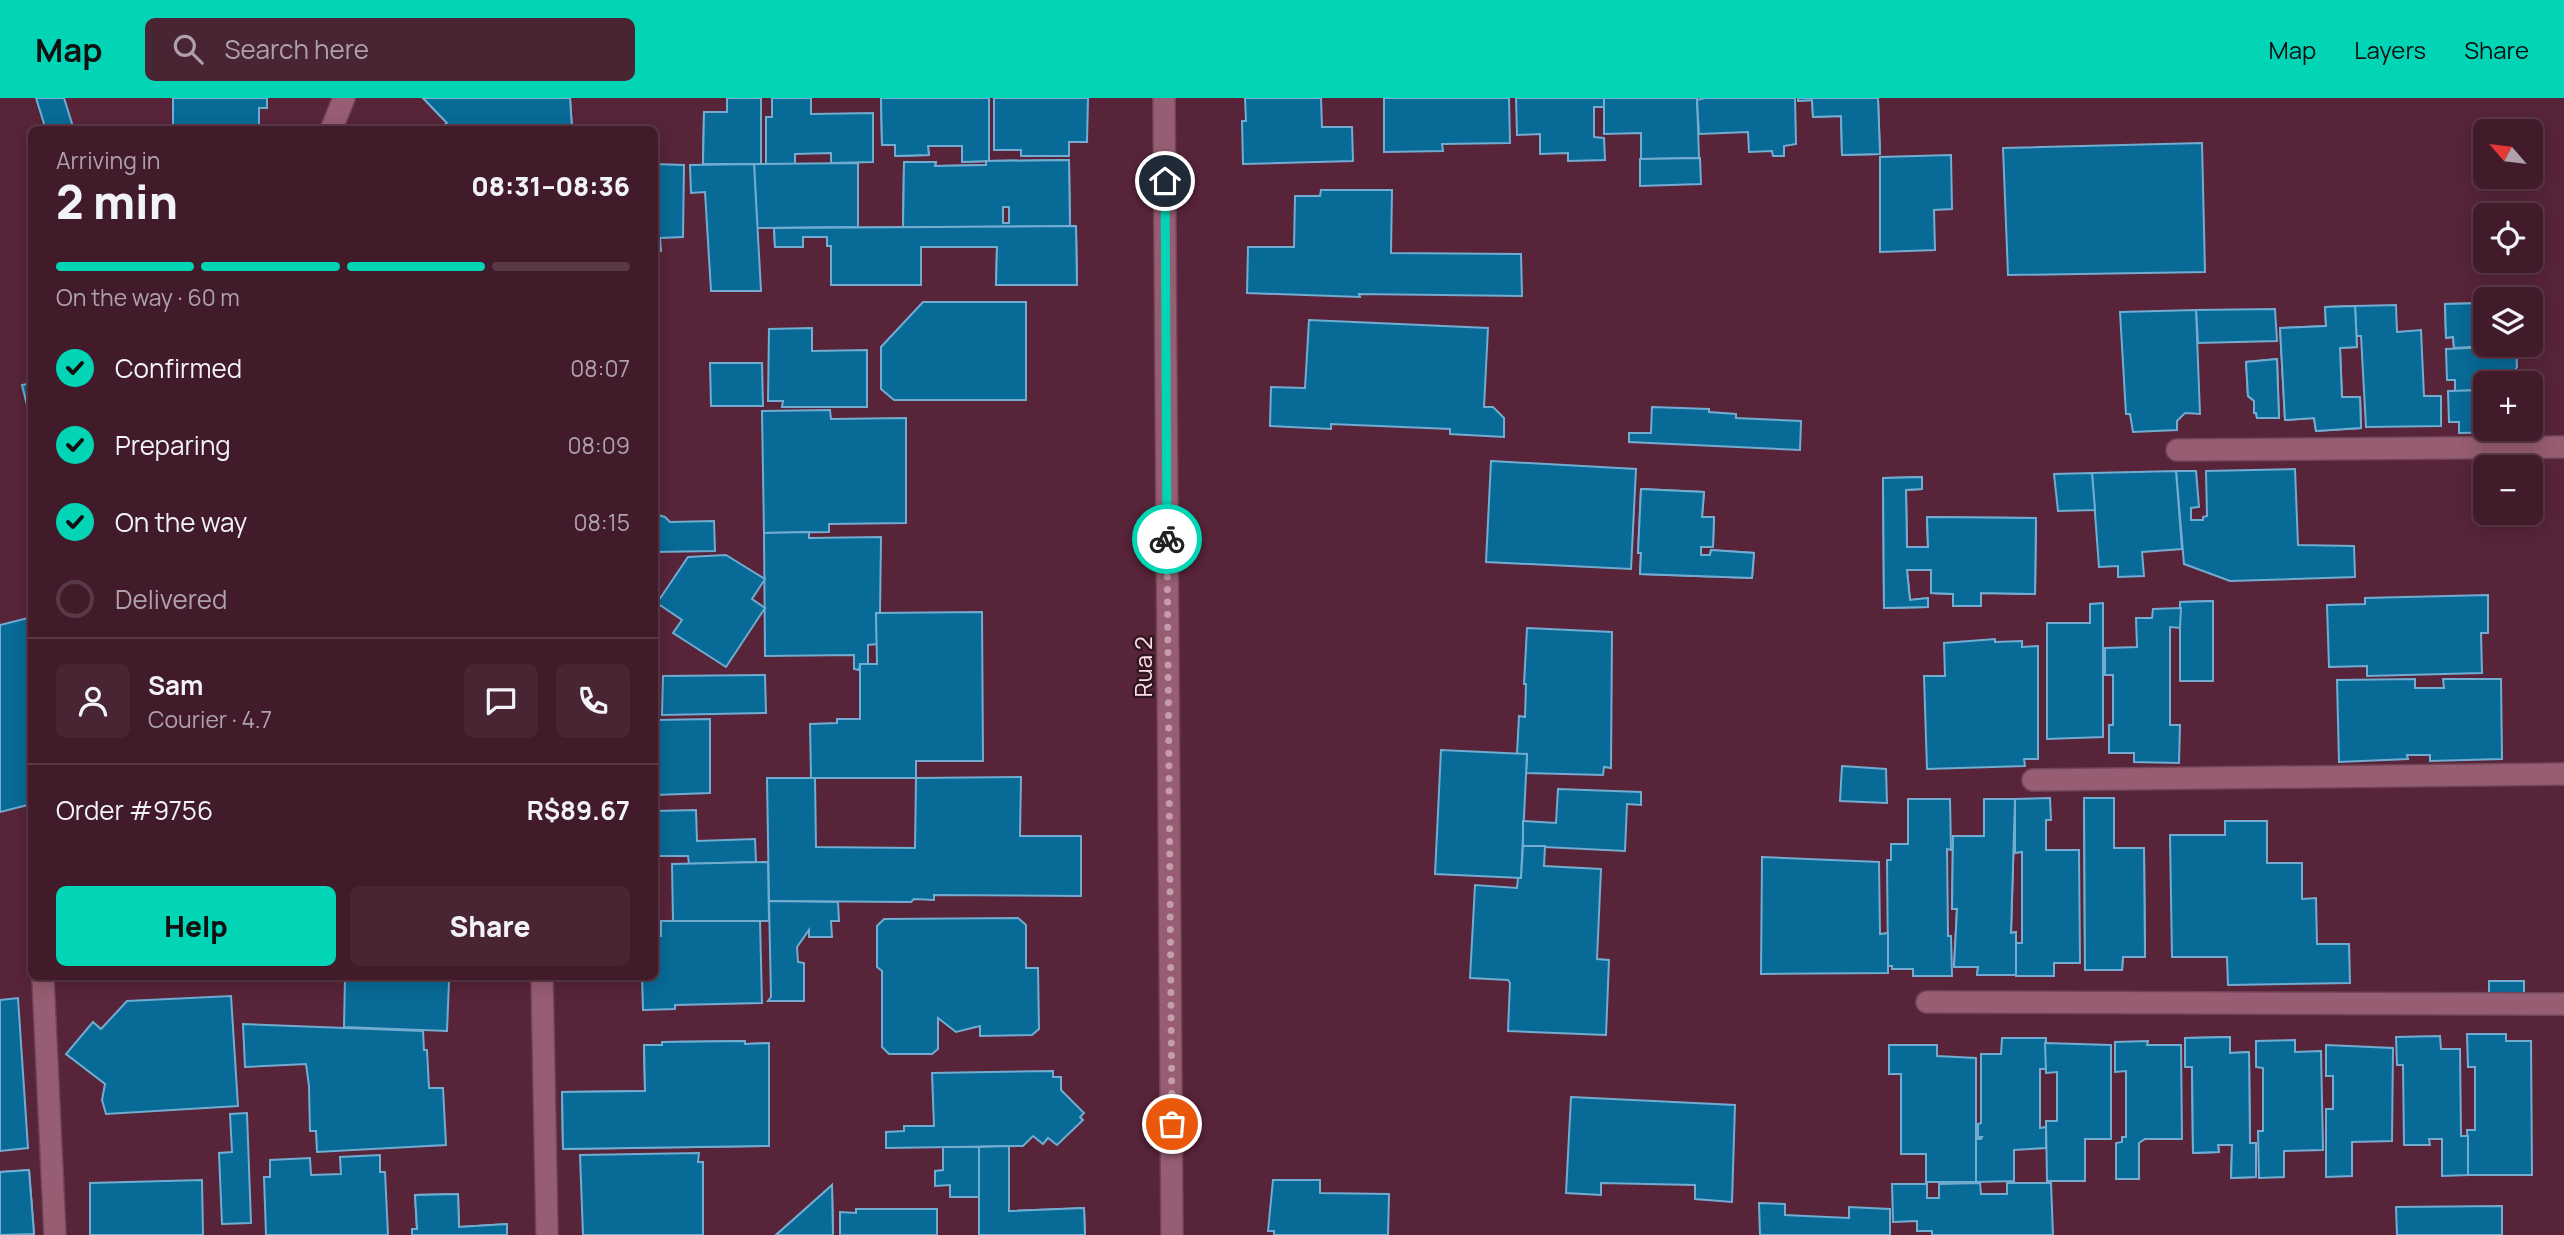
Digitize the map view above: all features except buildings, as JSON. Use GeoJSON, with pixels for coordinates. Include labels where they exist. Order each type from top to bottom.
{"type":"FeatureCollection","features":[{"type":"Feature","properties":{"kind":"street"},"geometry":{"type":"LineString","coordinates":[[333,126],[344,98]]}},
{"type":"Feature","properties":{"kind":"street","name":"Rua 2"},"geometry":{"type":"LineString","coordinates":[[1164,98],[1172,1235]]}},
{"type":"Feature","properties":{"kind":"street"},"geometry":{"type":"LineString","coordinates":[[2177,450],[2564,447]]}},
{"type":"Feature","properties":{"kind":"street"},"geometry":{"type":"LineString","coordinates":[[2033,779],[2564,774]]}},
{"type":"Feature","properties":{"kind":"street"},"geometry":{"type":"LineString","coordinates":[[43,980],[55,1235]]}},
{"type":"Feature","properties":{"kind":"street"},"geometry":{"type":"LineString","coordinates":[[542,980],[547,1235]]}},
{"type":"Feature","properties":{"kind":"street"},"geometry":{"type":"LineString","coordinates":[[1927,1002],[2564,1004]]}},
{"type":"Feature","properties":{"kind":"way so far"},"geometry":{"type":"LineString","coordinates":[[1167,539],[1172,1124]]}},
{"type":"Feature","properties":{"kind":"route"},"geometry":{"type":"LineString","coordinates":[[1165,181],[1167,539]]}}]}
